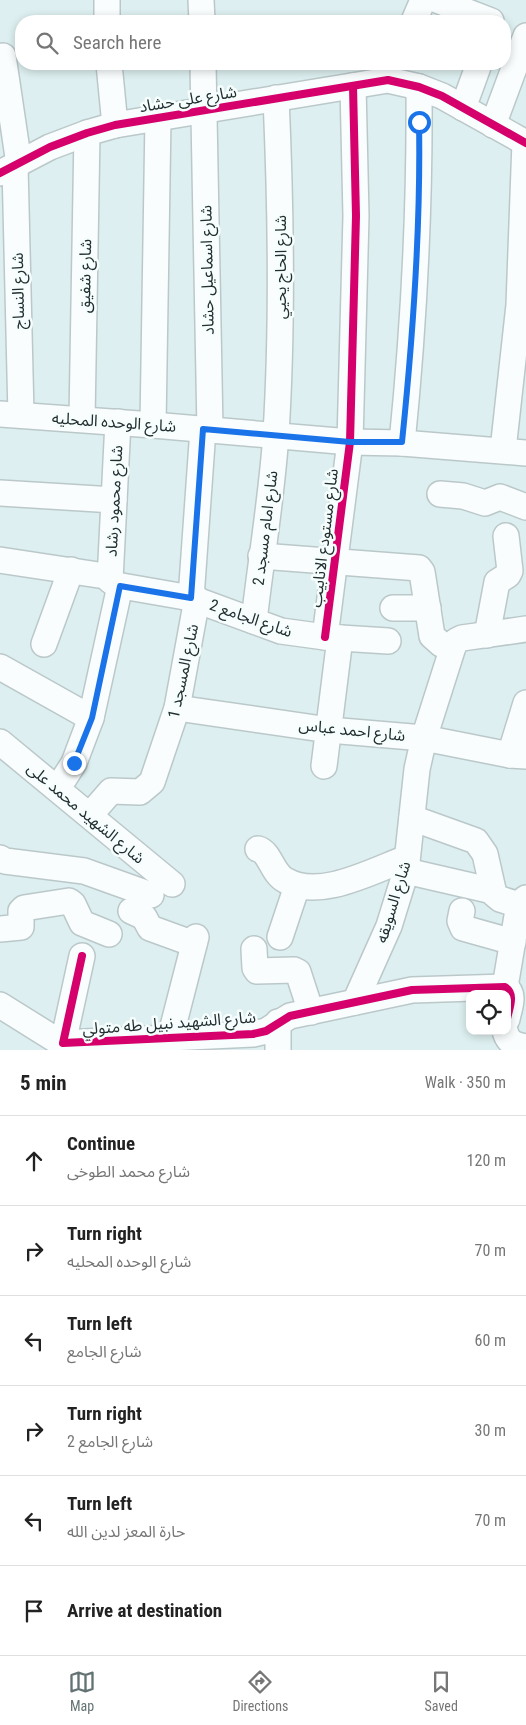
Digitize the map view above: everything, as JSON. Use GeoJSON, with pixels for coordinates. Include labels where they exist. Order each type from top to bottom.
{"type":"FeatureCollection","features":[{"type":"Feature","properties":{"kind":"street"},"geometry":{"type":"LineString","coordinates":[[107,0],[107,15]]}},
{"type":"Feature","properties":{"kind":"street"},"geometry":{"type":"LineString","coordinates":[[201,0],[202,15]]}},
{"type":"Feature","properties":{"kind":"street"},"geometry":{"type":"LineString","coordinates":[[417,15],[423,0]]}},
{"type":"Feature","properties":{"kind":"street"},"geometry":{"type":"LineString","coordinates":[[437,0],[476,15]]}},
{"type":"Feature","properties":{"kind":"street"},"geometry":{"type":"LineString","coordinates":[[493,125],[526,36]]}},
{"type":"Feature","properties":{"kind":"street","name":"شارع النساج"},"geometry":{"type":"LineString","coordinates":[[8,55],[12,168],[10,415]]}},
{"type":"Feature","properties":{"kind":"street"},"geometry":{"type":"LineString","coordinates":[[110,70],[115,125]]}},
{"type":"Feature","properties":{"kind":"street","name":"شارع اسماعيل حشاد"},"geometry":{"type":"LineString","coordinates":[[194,598],[206,429],[203,70]]}},
{"type":"Feature","properties":{"kind":"street"},"geometry":{"type":"LineString","coordinates":[[464,108],[477,70]]}},
{"type":"Feature","properties":{"kind":"street"},"geometry":{"type":"LineString","coordinates":[[392,72],[464,108],[525,143],[522,306],[514,452]]}},
{"type":"Feature","properties":{"kind":"street","name":"شارع على حشاد"},"geometry":{"type":"LineString","coordinates":[[12,168],[50,147],[115,125],[354,86],[392,72]]}},
{"type":"Feature","properties":{"kind":"street","name":"شارع مستودع الانابيب"},"geometry":{"type":"LineString","coordinates":[[332,638],[334,561],[350,442],[356,216],[354,86]]}},
{"type":"Feature","properties":{"kind":"street"},"geometry":{"type":"LineString","coordinates":[[402,442],[411,354],[417,265],[420,176],[419,87]]}},
{"type":"Feature","properties":{"kind":"street","name":"شارع الحاج يحيي"},"geometry":{"type":"LineString","coordinates":[[276,98],[281,210],[281,323],[276,435]]}},
{"type":"Feature","properties":{"kind":"street"},"geometry":{"type":"LineString","coordinates":[[153,425],[158,118]]}},
{"type":"Feature","properties":{"kind":"street","name":"شارع شفيق"},"geometry":{"type":"LineString","coordinates":[[82,419],[87,133]]}},
{"type":"Feature","properties":{"kind":"street","name":"شارع الوحده المحليه"},"geometry":{"type":"LineString","coordinates":[[10,415],[82,419],[350,442],[402,442],[514,452]]}},
{"type":"Feature","properties":{"kind":"street","name":"شارع محمود رشاد"},"geometry":{"type":"LineString","coordinates":[[58,788],[74,763],[92,718],[115,583],[114,500],[118,422]]}},
{"type":"Feature","properties":{"kind":"street","name":"شارع امام مسجد 2"},"geometry":{"type":"LineString","coordinates":[[254,622],[276,435]]}},
{"type":"Feature","properties":{"kind":"street"},"geometry":{"type":"LineString","coordinates":[[0,493],[114,500]]}},
{"type":"Feature","properties":{"kind":"street"},"geometry":{"type":"LineString","coordinates":[[440,494],[463,496],[485,503],[500,497],[526,507]]}},
{"type":"Feature","properties":{"kind":"street"},"geometry":{"type":"LineString","coordinates":[[487,635],[497,582],[508,575],[510,571],[506,536]]}},
{"type":"Feature","properties":{"kind":"street"},"geometry":{"type":"LineString","coordinates":[[261,556],[419,568],[422,572],[432,636],[441,644],[453,646],[462,638],[526,629]]}},
{"type":"Feature","properties":{"kind":"street","name":"شارع الجامع 2"},"geometry":{"type":"LineString","coordinates":[[0,560],[105,576],[115,583],[194,598],[281,631],[332,638],[388,641]]}},
{"type":"Feature","properties":{"kind":"street"},"geometry":{"type":"LineString","coordinates":[[44,644],[71,570]]}},
{"type":"Feature","properties":{"kind":"street","name":"شارع المسجد 1"},"geometry":{"type":"LineString","coordinates":[[90,815],[111,791],[140,792],[152,782],[177,708],[194,598]]}},
{"type":"Feature","properties":{"kind":"street"},"geometry":{"type":"LineString","coordinates":[[393,608],[428,608]]}},
{"type":"Feature","properties":{"kind":"street"},"geometry":{"type":"LineString","coordinates":[[324,766],[329,730],[332,638]]}},
{"type":"Feature","properties":{"kind":"street","name":"شارع السويقه"},"geometry":{"type":"LineString","coordinates":[[355,1002],[388,926],[407,864],[417,769],[424,738],[453,646]]}},
{"type":"Feature","properties":{"kind":"street"},"geometry":{"type":"LineString","coordinates":[[0,667],[92,718]]}},
{"type":"Feature","properties":{"kind":"street"},"geometry":{"type":"LineString","coordinates":[[518,756],[526,703]]}},
{"type":"Feature","properties":{"kind":"street","name":"شارع احمد عباس"},"geometry":{"type":"LineString","coordinates":[[177,708],[329,730],[424,738],[518,756]]}},
{"type":"Feature","properties":{"kind":"street","name":"شارع الشهيد محمد على"},"geometry":{"type":"LineString","coordinates":[[0,742],[90,815],[162,890],[84,870],[5,861],[0,858]]}},
{"type":"Feature","properties":{"kind":"street"},"geometry":{"type":"LineString","coordinates":[[412,818],[476,841],[485,854],[492,891]]}},
{"type":"Feature","properties":{"kind":"street"},"geometry":{"type":"LineString","coordinates":[[258,849],[267,854],[276,873],[298,886],[313,889],[330,886],[407,864],[492,891],[500,899],[524,903],[512,942],[505,987],[508,990]]}},
{"type":"Feature","properties":{"kind":"street"},"geometry":{"type":"LineString","coordinates":[[280,936],[298,886]]}},
{"type":"Feature","properties":{"kind":"street"},"geometry":{"type":"LineString","coordinates":[[0,928],[21,927],[22,908],[69,901],[73,904],[82,922],[109,934]]}},
{"type":"Feature","properties":{"kind":"street"},"geometry":{"type":"LineString","coordinates":[[131,911],[144,917],[150,928],[195,941],[170,1038]]}},
{"type":"Feature","properties":{"kind":"street"},"geometry":{"type":"LineString","coordinates":[[462,911],[460,921],[463,928],[512,942]]}},
{"type":"Feature","properties":{"kind":"street"},"geometry":{"type":"LineString","coordinates":[[254,948],[255,968],[258,971],[298,972],[311,1012]]}},
{"type":"Feature","properties":{"kind":"street"},"geometry":{"type":"LineString","coordinates":[[0,1006],[67,1047],[82,956]]}},
{"type":"Feature","properties":{"kind":"street","name":"شارع الشهيد نبيل طه متولي"},"geometry":{"type":"LineString","coordinates":[[67,1047],[170,1038],[253,1034],[266,1031],[290,1016],[412,990],[505,987]]}},
{"type":"Feature","properties":{"kind":"street"},"geometry":{"type":"LineString","coordinates":[[278,1022],[278,1050]]}},
{"type":"Feature","properties":{"kind":"street"},"geometry":{"type":"LineString","coordinates":[[506,1035],[506,1038],[513,1044],[526,1047]]}},
{"type":"Feature","properties":{"kind":"cycle path"},"geometry":{"type":"LineString","coordinates":[[0,173],[50,147],[115,125],[388,80],[419,87],[442,96],[526,143]]}},
{"type":"Feature","properties":{"kind":"cycle path"},"geometry":{"type":"LineString","coordinates":[[325,637],[350,442],[356,216],[353,86]]}},
{"type":"Feature","properties":{"kind":"cycle path"},"geometry":{"type":"LineString","coordinates":[[82,956],[63,1043],[253,1034],[266,1031],[290,1016],[412,990],[505,987],[508,990]]}},
{"type":"Feature","properties":{"kind":"route"},"geometry":{"type":"LineString","coordinates":[[74,763],[92,718],[120,586],[191,598],[203,429],[350,442],[402,442],[411,354],[417,265],[420,176],[419,122]]}}]}
